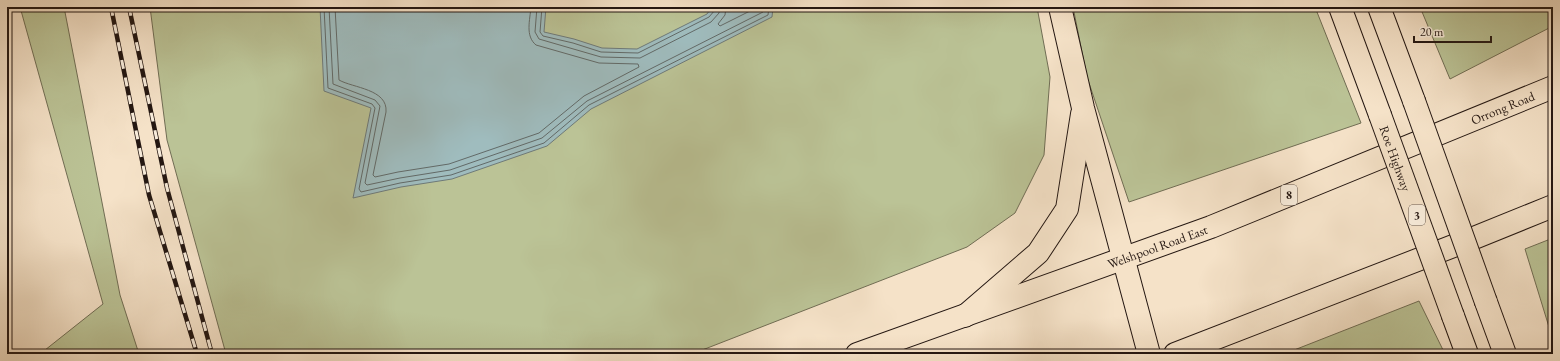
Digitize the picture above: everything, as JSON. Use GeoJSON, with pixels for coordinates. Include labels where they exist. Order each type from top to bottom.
{"type":"FeatureCollection","features":[{"type":"Feature","properties":{"kind":"highway"},"geometry":{"type":"LineString","coordinates":[[1060,7],[1084,108],[1149,354]]}},
{"type":"Feature","properties":{"kind":"highway","name":"Roe Highway"},"geometry":{"type":"LineString","coordinates":[[1340,7],[1467,354]]}},
{"type":"Feature","properties":{"kind":"highway"},"geometry":{"type":"LineString","coordinates":[[1379,7],[1505,354]]}},
{"type":"Feature","properties":{"kind":"highway","name":"Orrong Road"},"geometry":{"type":"LineString","coordinates":[[1452,128],[1553,87]]}},
{"type":"Feature","properties":{"kind":"highway"},"geometry":{"type":"LineString","coordinates":[[965,316],[1038,253],[1067,209],[1084,108]]}},
{"type":"Feature","properties":{"kind":"highway","name":"Welshpool Road East"},"geometry":{"type":"LineString","coordinates":[[858,354],[1071,276],[1212,227],[1452,128]]}},
{"type":"Feature","properties":{"kind":"highway"},"geometry":{"type":"LineString","coordinates":[[1175,354],[1553,206]]}},
{"type":"Feature","properties":{"kind":"green space"},"geometry":{"type":"Polygon","coordinates":[[[20,7],[64,7],[120,295],[139,354],[40,354],[103,304],[20,7]]]}},
{"type":"Feature","properties":{"kind":"green space"},"geometry":{"type":"Polygon","coordinates":[[[150,7],[1037,7],[1050,77],[1044,155],[1015,213],[967,247],[692,354],[226,354],[167,140],[150,7]]]}},
{"type":"Feature","properties":{"kind":"green space"},"geometry":{"type":"Polygon","coordinates":[[[1073,7],[1315,7],[1361,123],[1129,202],[1087,77],[1073,7]]]}},
{"type":"Feature","properties":{"kind":"green space"},"geometry":{"type":"Polygon","coordinates":[[[1420,7],[1553,7],[1553,26],[1450,79],[1420,7]]]}},
{"type":"Feature","properties":{"kind":"green space"},"geometry":{"type":"Polygon","coordinates":[[[1553,238],[1553,340],[1525,249],[1553,238]]]}},
{"type":"Feature","properties":{"kind":"green space"},"geometry":{"type":"Polygon","coordinates":[[[1419,301],[1445,354],[1284,354],[1419,301]]]}},
{"type":"Feature","properties":{"kind":"water"},"geometry":{"type":"Polygon","coordinates":[[[320,7],[546,7],[544,32],[574,39],[602,48],[637,49],[707,14],[712,7],[773,7],[772,17],[591,109],[547,146],[452,179],[401,187],[353,198],[371,108],[324,91],[320,7]]]}},
{"type":"Feature","properties":{"kind":"railway"},"geometry":{"type":"LineString","coordinates":[[111,7],[149,195],[197,354]]}},
{"type":"Feature","properties":{"kind":"railway"},"geometry":{"type":"LineString","coordinates":[[129,7],[167,188],[212,354]]}}]}
